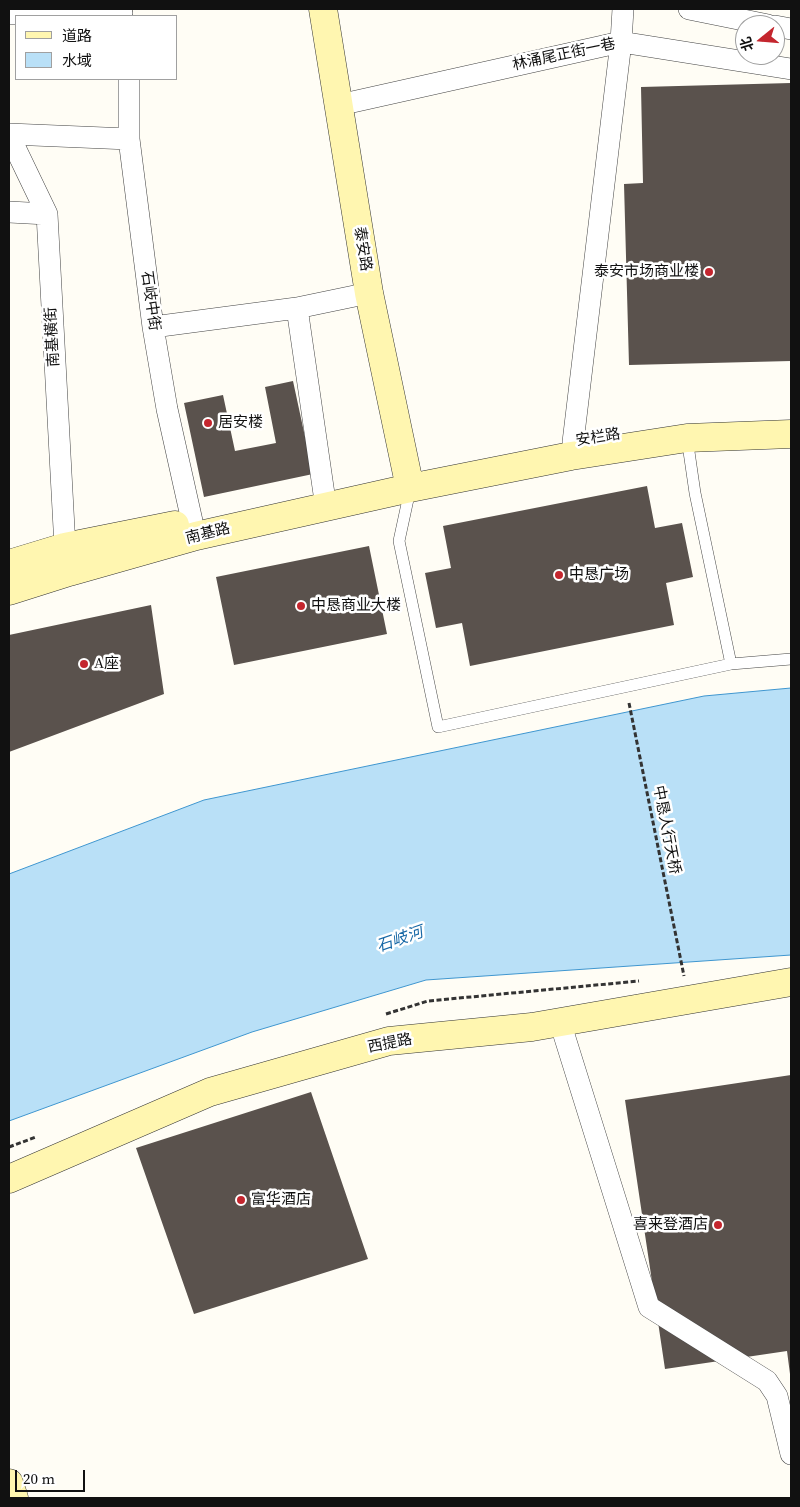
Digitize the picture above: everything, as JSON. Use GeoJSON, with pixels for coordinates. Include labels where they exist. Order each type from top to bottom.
{"type":"FeatureCollection","features":[{"type":"Feature","properties":{"kind":"main road","name":"泰安路"},"geometry":{"type":"LineString","coordinates":[[323,9],[369,293],[409,482]]}},
{"type":"Feature","properties":{"kind":"main road","name":"安栏路"},"geometry":{"type":"LineString","coordinates":[[409,482],[573,442],[686,424],[791,421]]}},
{"type":"Feature","properties":{"kind":"main road","name":"安栏路"},"geometry":{"type":"LineString","coordinates":[[409,482],[687,438],[791,434]]}},
{"type":"Feature","properties":{"kind":"main road","name":"南基路"},"geometry":{"type":"LineString","coordinates":[[9,564],[65,547],[324,494],[409,482]]}},
{"type":"Feature","properties":{"kind":"main road","name":"南基路"},"geometry":{"type":"LineString","coordinates":[[9,591],[196,536],[409,482]]}},
{"type":"Feature","properties":{"kind":"main road","name":"西提路"},"geometry":{"type":"LineString","coordinates":[[9,1179],[210,1092],[389,1041],[532,1027],[791,982]]}},
{"type":"Feature","properties":{"kind":"main road"},"geometry":{"type":"LineString","coordinates":[[9,1483],[14,1498]]}},
{"type":"Feature","properties":{"kind":"street"},"geometry":{"type":"LineString","coordinates":[[573,442],[621,42],[623,9]]}},
{"type":"Feature","properties":{"kind":"street"},"geometry":{"type":"LineString","coordinates":[[689,9],[735,18]]}},
{"type":"Feature","properties":{"kind":"street"},"geometry":{"type":"LineString","coordinates":[[9,14],[123,13]]}},
{"type":"Feature","properties":{"kind":"street","name":"林涌尾正街一巷"},"geometry":{"type":"LineString","coordinates":[[339,105],[621,42],[791,69]]}},
{"type":"Feature","properties":{"kind":"street","name":"石岐中街"},"geometry":{"type":"LineString","coordinates":[[128,80],[129,139],[153,327],[167,409],[192,521]]}},
{"type":"Feature","properties":{"kind":"street"},"geometry":{"type":"LineString","coordinates":[[9,135],[129,139]]}},
{"type":"Feature","properties":{"kind":"street","name":"南基橫街"},"geometry":{"type":"LineString","coordinates":[[9,135],[47,214],[65,547]]}},
{"type":"Feature","properties":{"kind":"street"},"geometry":{"type":"LineString","coordinates":[[9,212],[47,214]]}},
{"type":"Feature","properties":{"kind":"street"},"geometry":{"type":"LineString","coordinates":[[153,327],[297,308],[369,293]]}},
{"type":"Feature","properties":{"kind":"street"},"geometry":{"type":"LineString","coordinates":[[297,308],[324,494]]}},
{"type":"Feature","properties":{"kind":"street"},"geometry":{"type":"LineString","coordinates":[[560,1022],[649,1307],[767,1381],[777,1396],[791,1454]]}},
{"type":"Feature","properties":{"kind":"lane"},"geometry":{"type":"LineString","coordinates":[[687,438],[695,493],[731,664]]}},
{"type":"Feature","properties":{"kind":"lane"},"geometry":{"type":"LineString","coordinates":[[409,482],[399,541],[438,727],[731,664],[791,659]]}},
{"type":"Feature","properties":{"kind":"path","name":"中恳人行天桥"},"geometry":{"type":"LineString","coordinates":[[626,688],[684,976]]}},
{"type":"Feature","properties":{"kind":"water","name":"石岐河"},"geometry":{"type":"Polygon","coordinates":[[[791,688],[791,955],[426,980],[252,1032],[9,1121],[9,874],[204,800],[704,696],[791,688]]]}},
{"type":"Feature","properties":{"kind":"building","name":"泰安市场商业楼"},"geometry":{"type":"Polygon","coordinates":[[[791,83],[791,361],[629,365],[624,184],[643,183],[641,87],[791,83]]]}},
{"type":"Feature","properties":{"kind":"building","name":"居安楼"},"geometry":{"type":"Polygon","coordinates":[[[293,381],[313,474],[204,497],[184,403],[223,395],[235,451],[276,443],[265,387],[293,381]]]}},
{"type":"Feature","properties":{"kind":"building","name":"中恳广场"},"geometry":{"type":"Polygon","coordinates":[[[647,486],[655,528],[682,523],[693,577],[666,583],[674,625],[470,666],[462,623],[436,628],[425,573],[451,568],[443,526],[647,486]]]}},
{"type":"Feature","properties":{"kind":"building","name":"中恳商业大楼"},"geometry":{"type":"Polygon","coordinates":[[[369,546],[387,634],[234,665],[216,577],[369,546]]]}},
{"type":"Feature","properties":{"kind":"building","name":"A座"},"geometry":{"type":"Polygon","coordinates":[[[151,605],[164,694],[9,752],[9,635],[151,605]]]}},
{"type":"Feature","properties":{"kind":"building","name":"喜来登酒店"},"geometry":{"type":"Polygon","coordinates":[[[791,1075],[791,1374],[787,1351],[665,1369],[625,1100],[791,1075]]]}},
{"type":"Feature","properties":{"kind":"building","name":"富华酒店"},"geometry":{"type":"Polygon","coordinates":[[[311,1092],[368,1259],[194,1314],[136,1148],[311,1092]]]}},
{"type":"Feature","properties":{"kind":"place","name":"泰安市场商业楼"},"geometry":{"type":"Point","coordinates":[709,272]}},
{"type":"Feature","properties":{"kind":"place","name":"居安楼"},"geometry":{"type":"Point","coordinates":[208,423]}},
{"type":"Feature","properties":{"kind":"place","name":"中恳广场"},"geometry":{"type":"Point","coordinates":[559,575]}},
{"type":"Feature","properties":{"kind":"place","name":"中恳商业大楼"},"geometry":{"type":"Point","coordinates":[301,606]}},
{"type":"Feature","properties":{"kind":"place","name":"A座"},"geometry":{"type":"Point","coordinates":[84,664]}},
{"type":"Feature","properties":{"kind":"place","name":"富华酒店"},"geometry":{"type":"Point","coordinates":[241,1200]}},
{"type":"Feature","properties":{"kind":"place","name":"喜来登酒店"},"geometry":{"type":"Point","coordinates":[718,1225]}}]}
